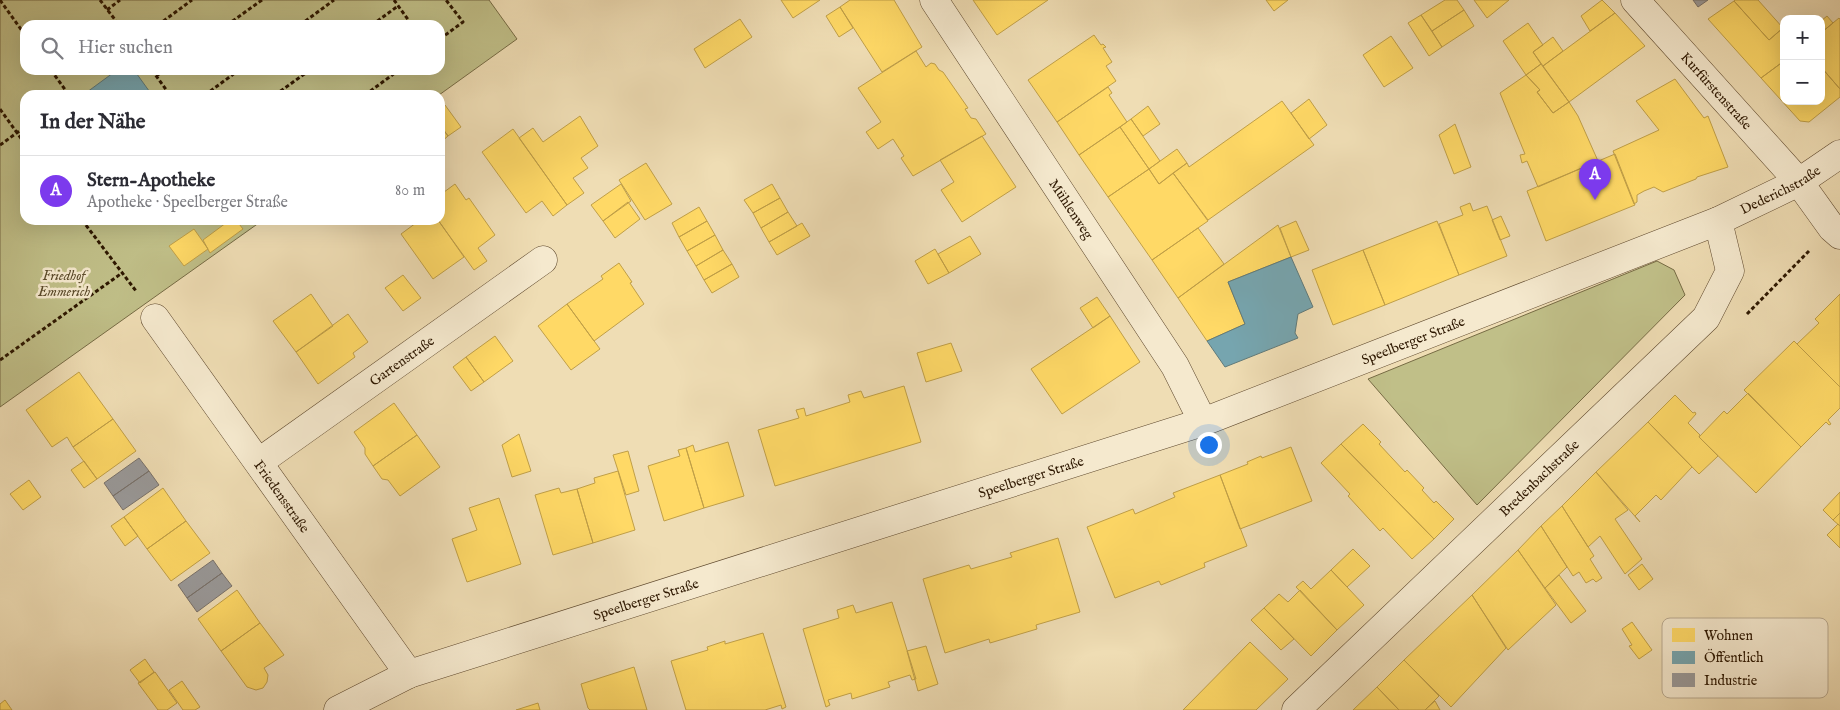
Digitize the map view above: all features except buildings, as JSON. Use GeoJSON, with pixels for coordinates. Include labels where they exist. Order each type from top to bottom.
{"type":"FeatureCollection","features":[{"type":"Feature","properties":{"kind":"street","name":"Mühlenweg"},"geometry":{"type":"LineString","coordinates":[[934,0],[1175,366],[1203,422]]}},
{"type":"Feature","properties":{"kind":"street","name":"Kurfürstenstraße"},"geometry":{"type":"LineString","coordinates":[[1635,0],[1799,182],[1836,231]]}},
{"type":"Feature","properties":{"kind":"street","name":"Dederichstraße"},"geometry":{"type":"LineString","coordinates":[[1718,221],[1799,182],[1840,154]]}},
{"type":"Feature","properties":{"kind":"street","name":"Speelberger Straße"},"geometry":{"type":"LineString","coordinates":[[338,710],[409,674],[1203,422],[1718,221]]}},
{"type":"Feature","properties":{"kind":"street","name":"Bredenbachstraße"},"geometry":{"type":"LineString","coordinates":[[1296,710],[1706,318],[1730,271],[1718,221]]}},
{"type":"Feature","properties":{"kind":"street","name":"Gartenstraße"},"geometry":{"type":"LineString","coordinates":[[259,462],[544,260]]}},
{"type":"Feature","properties":{"kind":"street","name":"Friedensstraße"},"geometry":{"type":"LineString","coordinates":[[155,318],[409,674]]}},
{"type":"Feature","properties":{"kind":"path"},"geometry":{"type":"LineString","coordinates":[[0,0],[20,28]]}},
{"type":"Feature","properties":{"kind":"path"},"geometry":{"type":"LineString","coordinates":[[100,0],[114,20]]}},
{"type":"Feature","properties":{"kind":"path"},"geometry":{"type":"LineString","coordinates":[[107,10],[120,0]]}},
{"type":"Feature","properties":{"kind":"path"},"geometry":{"type":"LineString","coordinates":[[165,20],[192,0]]}},
{"type":"Feature","properties":{"kind":"path"},"geometry":{"type":"LineString","coordinates":[[234,20],[262,0]]}},
{"type":"Feature","properties":{"kind":"path"},"geometry":{"type":"LineString","coordinates":[[307,20],[334,0]]}},
{"type":"Feature","properties":{"kind":"path"},"geometry":{"type":"LineString","coordinates":[[394,0],[408,20]]}},
{"type":"Feature","properties":{"kind":"path"},"geometry":{"type":"LineString","coordinates":[[445,35],[463,22],[446,0]]}},
{"type":"Feature","properties":{"kind":"path"},"geometry":{"type":"LineString","coordinates":[[379,20],[398,6]]}},
{"type":"Feature","properties":{"kind":"path"},"geometry":{"type":"LineString","coordinates":[[55,75],[65,90]]}},
{"type":"Feature","properties":{"kind":"path"},"geometry":{"type":"LineString","coordinates":[[212,90],[232,75]]}},
{"type":"Feature","properties":{"kind":"path"},"geometry":{"type":"LineString","coordinates":[[282,90],[303,75]]}},
{"type":"Feature","properties":{"kind":"path"},"geometry":{"type":"LineString","coordinates":[[372,90],[392,75]]}},
{"type":"Feature","properties":{"kind":"path"},"geometry":{"type":"LineString","coordinates":[[156,76],[166,90]]}},
{"type":"Feature","properties":{"kind":"path"},"geometry":{"type":"LineString","coordinates":[[0,110],[20,138]]}},
{"type":"Feature","properties":{"kind":"path"},"geometry":{"type":"LineString","coordinates":[[0,145],[20,130]]}},
{"type":"Feature","properties":{"kind":"path"},"geometry":{"type":"LineString","coordinates":[[86,225],[155,318]]}},
{"type":"Feature","properties":{"kind":"path"},"geometry":{"type":"LineString","coordinates":[[1706,318],[1740,321],[1836,231]]}},
{"type":"Feature","properties":{"kind":"path"},"geometry":{"type":"LineString","coordinates":[[0,360],[122,273]]}},
{"type":"Feature","properties":{"kind":"green space","name":"Friedhof Emmerich"},"geometry":{"type":"Polygon","coordinates":[[[0,0],[489,0],[517,39],[445,91],[20,90],[20,225],[256,225],[0,407],[0,0]]]}},
{"type":"Feature","properties":{"kind":"green space"},"geometry":{"type":"Polygon","coordinates":[[[1657,261],[1674,270],[1685,295],[1477,505],[1368,379],[1657,261]]]}},
{"type":"Feature","properties":{"kind":"place","name":"Stern-Apotheke"},"geometry":{"type":"Point","coordinates":[1595,200]}}]}
